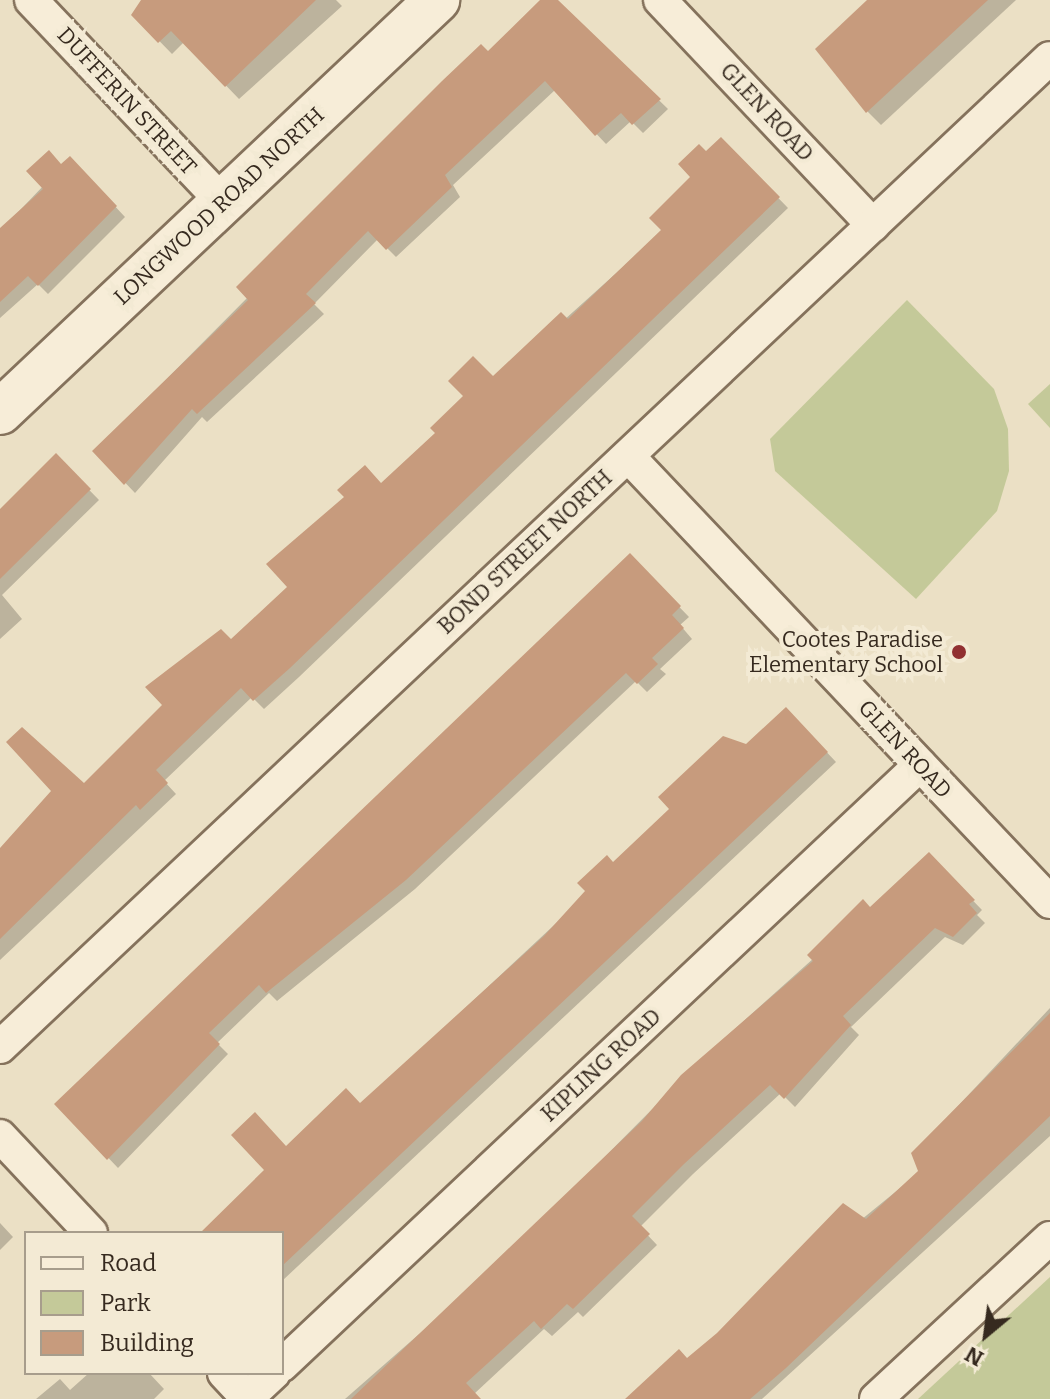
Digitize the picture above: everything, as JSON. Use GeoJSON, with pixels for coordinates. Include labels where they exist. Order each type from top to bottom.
{"type":"FeatureCollection","features":[{"type":"Feature","properties":{"kind":"street","name":"DUFFERIN STREET"},"geometry":{"type":"LineString","coordinates":[[31,0],[223,202]]}},
{"type":"Feature","properties":{"kind":"street","name":"LONGWOOD ROAD NORTH"},"geometry":{"type":"LineString","coordinates":[[0,412],[437,0]]}},
{"type":"Feature","properties":{"kind":"street","name":"GLEN ROAD"},"geometry":{"type":"LineString","coordinates":[[660,0],[873,225]]}},
{"type":"Feature","properties":{"kind":"street","name":"BOND STREET NORTH"},"geometry":{"type":"LineString","coordinates":[[0,1047],[1050,58]]}},
{"type":"Feature","properties":{"kind":"street","name":"GLEN ROAD"},"geometry":{"type":"LineString","coordinates":[[628,456],[1050,902]]}},
{"type":"Feature","properties":{"kind":"street","name":"KIPLING ROAD"},"geometry":{"type":"LineString","coordinates":[[284,1363],[920,765]]}},
{"type":"Feature","properties":{"kind":"street"},"geometry":{"type":"LineString","coordinates":[[0,1136],[89,1231]]}},
{"type":"Feature","properties":{"kind":"street"},"geometry":{"type":"LineString","coordinates":[[876,1399],[1050,1238]]}},
{"type":"Feature","properties":{"kind":"street"},"geometry":{"type":"LineString","coordinates":[[226,1375],[247,1399],[272,1375]]}},
{"type":"Feature","properties":{"kind":"green space"},"geometry":{"type":"Polygon","coordinates":[[[907,300],[994,389],[1008,429],[1009,471],[997,511],[916,599],[775,471],[770,439],[907,300]]]}},
{"type":"Feature","properties":{"kind":"green space"},"geometry":{"type":"Polygon","coordinates":[[[1050,384],[1050,428],[1028,404],[1050,384]]]}},
{"type":"Feature","properties":{"kind":"green space"},"geometry":{"type":"Polygon","coordinates":[[[1050,1277],[1050,1399],[918,1399],[1050,1277]]]}},
{"type":"Feature","properties":{"kind":"building"},"geometry":{"type":"Polygon","coordinates":[[[141,0],[316,0],[225,87],[171,31],[158,43],[131,15],[141,0]]]}},
{"type":"Feature","properties":{"kind":"building"},"geometry":{"type":"Polygon","coordinates":[[[540,0],[558,0],[661,99],[632,125],[621,113],[595,136],[545,81],[445,175],[452,187],[386,250],[368,231],[306,294],[316,303],[197,414],[192,409],[124,485],[92,451],[248,300],[236,287],[481,44],[488,51],[540,0]]]}},
{"type":"Feature","properties":{"kind":"building"},"geometry":{"type":"Polygon","coordinates":[[[867,0],[988,0],[866,113],[815,49],[867,0]]]}},
{"type":"Feature","properties":{"kind":"building"},"geometry":{"type":"Polygon","coordinates":[[[721,137],[780,197],[290,668],[253,701],[241,688],[156,770],[168,783],[140,810],[136,805],[0,939],[0,848],[51,791],[6,742],[22,727],[84,783],[162,705],[145,687],[221,629],[231,639],[287,587],[266,564],[344,497],[337,490],[365,465],[381,483],[435,433],[430,428],[463,396],[448,381],[473,356],[493,376],[561,312],[568,319],[661,230],[649,218],[690,177],[678,164],[699,144],[706,151],[721,137]]]}},
{"type":"Feature","properties":{"kind":"building"},"geometry":{"type":"Polygon","coordinates":[[[49,150],[61,164],[70,156],[117,206],[38,286],[28,276],[0,302],[0,228],[43,189],[26,171],[49,150]]]}},
{"type":"Feature","properties":{"kind":"building"},"geometry":{"type":"Polygon","coordinates":[[[56,453],[91,489],[0,579],[0,509],[56,453]]]}},
{"type":"Feature","properties":{"kind":"building"},"geometry":{"type":"Polygon","coordinates":[[[630,553],[681,606],[672,615],[684,628],[652,658],[658,664],[637,684],[626,673],[406,880],[266,993],[259,985],[209,1033],[220,1044],[107,1160],[54,1104],[630,553]]]}},
{"type":"Feature","properties":{"kind":"building"},"geometry":{"type":"Polygon","coordinates":[[[786,707],[828,752],[284,1264],[284,1231],[202,1231],[264,1170],[231,1135],[255,1112],[286,1146],[346,1088],[360,1103],[544,936],[585,891],[577,883],[607,855],[613,862],[669,809],[658,797],[723,736],[746,744],[786,707]]]}},
{"type":"Feature","properties":{"kind":"building"},"geometry":{"type":"Polygon","coordinates":[[[929,852],[975,900],[969,904],[977,913],[953,937],[935,928],[843,1016],[851,1025],[784,1099],[770,1085],[684,1164],[632,1216],[650,1234],[573,1309],[567,1304],[541,1329],[534,1321],[466,1383],[481,1399],[351,1399],[642,1121],[681,1075],[813,961],[807,955],[863,899],[870,907],[929,852]]]}},
{"type":"Feature","properties":{"kind":"building"},"geometry":{"type":"Polygon","coordinates":[[[1050,1013],[1050,1116],[786,1368],[750,1399],[625,1399],[679,1349],[687,1358],[717,1333],[843,1203],[866,1219],[918,1171],[911,1153],[1050,1013]]]}},
{"type":"Feature","properties":{"kind":"place","name":"Cootes Paradise Elementary School"},"geometry":{"type":"Point","coordinates":[959,652]}}]}
